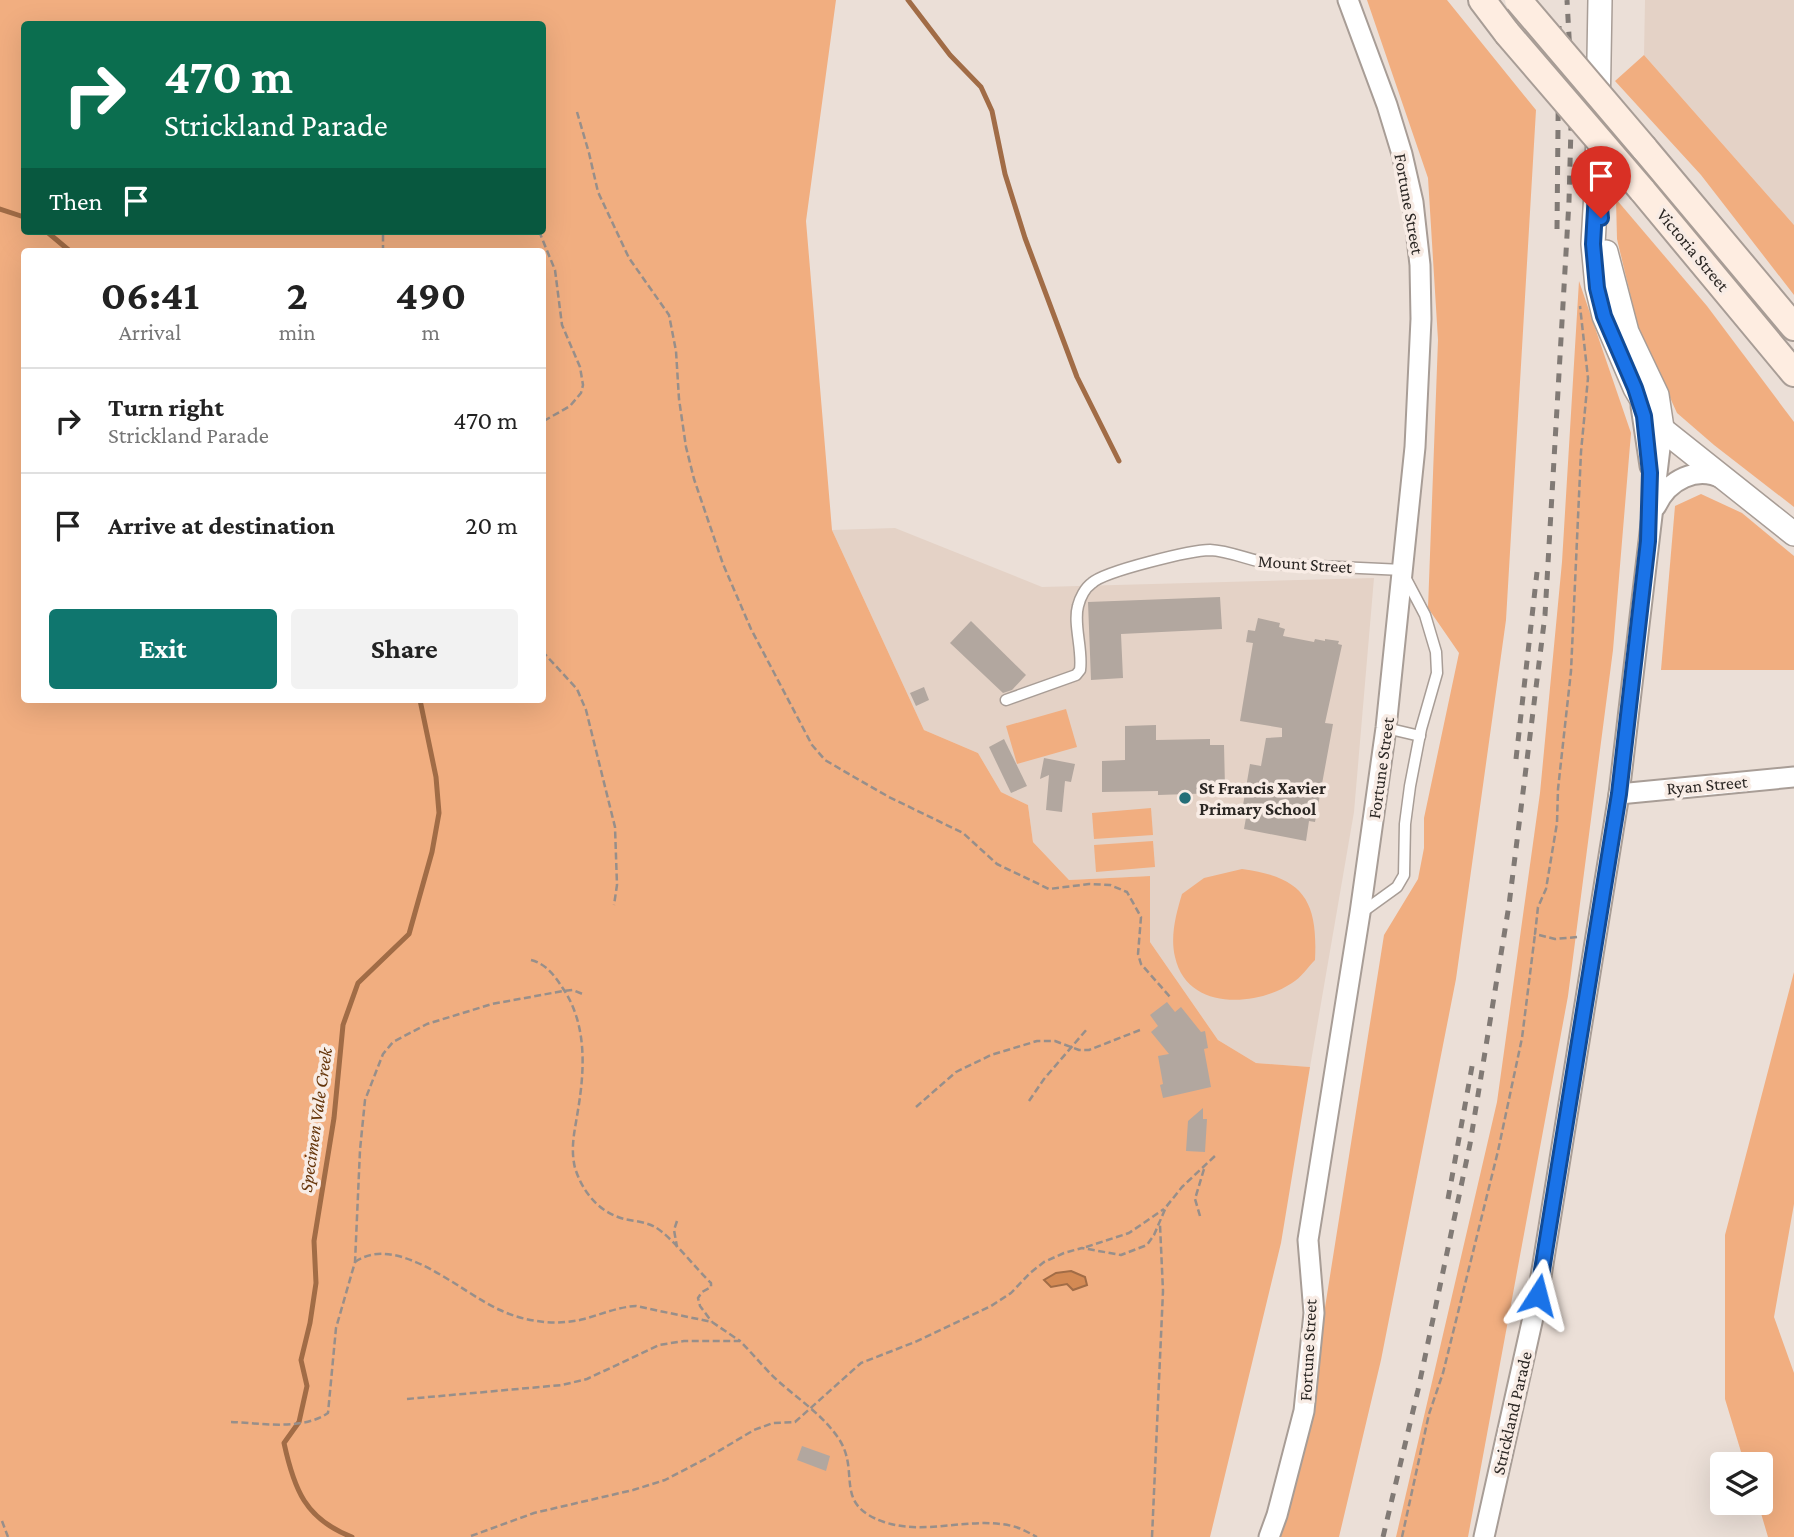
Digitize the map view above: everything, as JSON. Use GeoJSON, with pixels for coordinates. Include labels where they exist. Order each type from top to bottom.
{"type":"FeatureCollection","features":[{"type":"Feature","properties":{"kind":"main road","name":"Victoria Street"},"geometry":{"type":"LineString","coordinates":[[1482,0],[1794,373]]}},
{"type":"Feature","properties":{"kind":"main road","name":"Victoria Street"},"geometry":{"type":"LineString","coordinates":[[1518,0],[1794,327]]}},
{"type":"Feature","properties":{"kind":"street","name":"Fortune Street"},"geometry":{"type":"LineString","coordinates":[[1269,1537],[1304,1411],[1314,1313],[1308,1240],[1360,913],[1386,728],[1416,447],[1421,319],[1420,265],[1413,202],[1387,104],[1348,0]]}},
{"type":"Feature","properties":{"kind":"street","name":"Strickland Parade"},"geometry":{"type":"LineString","coordinates":[[1600,0],[1593,244],[1597,288],[1604,316],[1635,388],[1662,431]]}},
{"type":"Feature","properties":{"kind":"street","name":"Strickland Parade"},"geometry":{"type":"LineString","coordinates":[[1484,1537],[1538,1295],[1596,938],[1619,794],[1662,431],[1659,400],[1627,332],[1612,280],[1601,218],[1597,175]]}},
{"type":"Feature","properties":{"kind":"street","name":"Strickland Parade"},"geometry":{"type":"LineString","coordinates":[[1635,388],[1644,416],[1650,456],[1648,541]]}},
{"type":"Feature","properties":{"kind":"street"},"geometry":{"type":"LineString","coordinates":[[1662,431],[1794,534]]}},
{"type":"Feature","properties":{"kind":"street"},"geometry":{"type":"LineString","coordinates":[[1651,520],[1664,492],[1687,476],[1710,474],[1730,484]]}},
{"type":"Feature","properties":{"kind":"street","name":"Ryan Street"},"geometry":{"type":"LineString","coordinates":[[1619,794],[1794,777]]}},
{"type":"Feature","properties":{"kind":"lane","name":"Mount Street"},"geometry":{"type":"LineString","coordinates":[[1006,700],[1076,675],[1080,670],[1077,607],[1085,589],[1099,577],[1179,554],[1207,550],[1273,564],[1404,573]]}},
{"type":"Feature","properties":{"kind":"lane"},"geometry":{"type":"LineString","coordinates":[[1360,913],[1397,887],[1404,875],[1407,808],[1420,736],[1438,664],[1425,615],[1404,573]]}},
{"type":"Feature","properties":{"kind":"lane"},"geometry":{"type":"LineString","coordinates":[[1386,728],[1420,736]]}},
{"type":"Feature","properties":{"kind":"path"},"geometry":{"type":"LineString","coordinates":[[577,112],[598,192],[629,258],[669,315],[676,351],[686,447],[723,564],[751,629],[812,745],[825,760],[963,833],[997,864],[1049,889],[1089,884],[1110,885],[1127,892],[1141,917],[1138,954],[1141,964],[1171,998]]}},
{"type":"Feature","properties":{"kind":"path"},"geometry":{"type":"LineString","coordinates":[[546,248],[555,270],[562,325],[580,367],[583,384],[581,393],[570,406],[546,420]]}},
{"type":"Feature","properties":{"kind":"path"},"geometry":{"type":"LineString","coordinates":[[1402,1537],[1429,1414],[1443,1373],[1498,1151],[1522,1038],[1538,907],[1546,888],[1557,823],[1559,776],[1571,671],[1581,452],[1588,378],[1580,306]]}},
{"type":"Feature","properties":{"kind":"path"},"geometry":{"type":"LineString","coordinates":[[546,655],[577,689],[586,710],[615,827],[617,886],[614,905]]}},
{"type":"Feature","properties":{"kind":"path"},"geometry":{"type":"LineString","coordinates":[[1535,934],[1555,939],[1596,938]]}},
{"type":"Feature","properties":{"kind":"path"},"geometry":{"type":"LineString","coordinates":[[531,960],[546,967],[565,991],[576,1013],[583,1055],[579,1105],[572,1144],[576,1171],[590,1198],[603,1210],[654,1227],[711,1283],[711,1287],[698,1298],[700,1306],[712,1322],[740,1341],[777,1380],[811,1408],[839,1440],[846,1458],[852,1500],[860,1509],[883,1521],[907,1527],[994,1524],[1013,1526],[1037,1537]]}},
{"type":"Feature","properties":{"kind":"path"},"geometry":{"type":"LineString","coordinates":[[230,1422],[282,1424],[313,1421],[328,1413],[336,1328],[355,1262],[361,1127],[365,1100],[383,1054],[393,1042],[427,1024],[492,1004],[573,990],[585,995]]}},
{"type":"Feature","properties":{"kind":"path"},"geometry":{"type":"LineString","coordinates":[[1030,1101],[1044,1079],[1087,1029]]}},
{"type":"Feature","properties":{"kind":"path"},"geometry":{"type":"LineString","coordinates":[[916,1107],[956,1072],[991,1055],[1037,1041],[1055,1041],[1072,1048],[1089,1050],[1140,1030]]}},
{"type":"Feature","properties":{"kind":"path"},"geometry":{"type":"LineString","coordinates":[[471,1536],[534,1513],[665,1480],[754,1430],[773,1423],[795,1422],[861,1363],[915,1342],[991,1306],[1011,1293],[1030,1272],[1044,1262],[1129,1233],[1156,1216],[1217,1154]]}},
{"type":"Feature","properties":{"kind":"path"},"geometry":{"type":"LineString","coordinates":[[1200,1216],[1195,1199],[1205,1165]]}},
{"type":"Feature","properties":{"kind":"path"},"geometry":{"type":"LineString","coordinates":[[1082,1248],[1121,1255],[1134,1252],[1147,1245],[1161,1222],[1166,1207]]}},
{"type":"Feature","properties":{"kind":"path"},"geometry":{"type":"LineString","coordinates":[[677,1222],[674,1230],[678,1250]]}},
{"type":"Feature","properties":{"kind":"path"},"geometry":{"type":"LineString","coordinates":[[1152,1537],[1163,1291],[1161,1222]]}},
{"type":"Feature","properties":{"kind":"path"},"geometry":{"type":"LineString","coordinates":[[355,1262],[375,1253],[399,1254],[485,1303],[521,1318],[569,1322],[636,1306],[712,1322]]}},
{"type":"Feature","properties":{"kind":"path"},"geometry":{"type":"LineString","coordinates":[[407,1399],[562,1385],[587,1379],[659,1345],[684,1341],[740,1341]]}},
{"type":"Feature","properties":{"kind":"path"},"geometry":{"type":"LineString","coordinates":[[2,1521],[8,1537]]}},
{"type":"Feature","properties":{"kind":"shaded area"},"geometry":{"type":"Polygon","coordinates":[[[0,0],[836,0],[806,221],[832,530],[924,730],[978,753],[1001,792],[1028,805],[1033,842],[1069,880],[1150,876],[1150,942],[1218,1040],[1256,1063],[1310,1067],[1281,1243],[1210,1537],[0,1537],[0,0]]]}},
{"type":"Feature","properties":{"kind":"shaded area"},"geometry":{"type":"Polygon","coordinates":[[[1367,0],[1447,0],[1536,110],[1506,620],[1456,979],[1381,1360],[1339,1537],[1276,1537],[1323,1320],[1384,935],[1418,879],[1424,848],[1424,818],[1459,653],[1428,608],[1438,340],[1428,178],[1367,0]]]}},
{"type":"Feature","properties":{"kind":"shaded area"},"geometry":{"type":"Polygon","coordinates":[[[1645,0],[1794,0],[1794,225],[1644,55],[1645,0]]]}},
{"type":"Feature","properties":{"kind":"shaded area"},"geometry":{"type":"Polygon","coordinates":[[[1644,55],[1794,225],[1794,295],[1701,175],[1615,81],[1644,55]]]}},
{"type":"Feature","properties":{"kind":"shaded area"},"geometry":{"type":"Polygon","coordinates":[[[1616,199],[1707,306],[1794,422],[1794,507],[1677,413],[1638,327],[1617,239],[1616,199]]]}},
{"type":"Feature","properties":{"kind":"shaded area"},"geometry":{"type":"Polygon","coordinates":[[[1579,281],[1631,433],[1613,650],[1568,996],[1468,1537],[1396,1537],[1497,1102],[1540,793],[1562,562],[1579,281]]]}},
{"type":"Feature","properties":{"kind":"shaded area"},"geometry":{"type":"Polygon","coordinates":[[[1701,494],[1742,513],[1794,556],[1794,670],[1661,670],[1675,506],[1701,494]]]}},
{"type":"Feature","properties":{"kind":"shaded area","name":"St Francis Xavier Primary School"},"geometry":{"type":"Polygon","coordinates":[[[895,528],[1042,587],[1374,578],[1354,812],[1310,1067],[1256,1063],[1218,1040],[1150,942],[1150,876],[1069,880],[1033,842],[1028,805],[1001,792],[978,753],[924,730],[832,530],[895,528]]]}},
{"type":"Feature","properties":{"kind":"shaded area"},"geometry":{"type":"Polygon","coordinates":[[[1066,709],[1077,747],[1017,764],[1006,726],[1066,709]]]}},
{"type":"Feature","properties":{"kind":"shaded area"},"geometry":{"type":"Polygon","coordinates":[[[1151,808],[1153,835],[1094,839],[1092,813],[1151,808]]]}},
{"type":"Feature","properties":{"kind":"shaded area"},"geometry":{"type":"Polygon","coordinates":[[[1153,841],[1155,867],[1096,872],[1094,845],[1153,841]]]}},
{"type":"Feature","properties":{"kind":"shaded area"},"geometry":{"type":"Polygon","coordinates":[[[1242,869],[1280,878],[1293,885],[1302,895],[1313,922],[1315,960],[1295,981],[1277,991],[1242,1000],[1224,999],[1193,987],[1182,975],[1175,957],[1174,925],[1182,894],[1204,878],[1242,869]]]}},
{"type":"Feature","properties":{"kind":"shaded area"},"geometry":{"type":"Polygon","coordinates":[[[1794,972],[1794,1204],[1774,1317],[1794,1373],[1794,1537],[1768,1537],[1762,1515],[1773,1515],[1773,1452],[1741,1452],[1725,1399],[1725,1235],[1794,972]]]}},
{"type":"Feature","properties":{"kind":"shaded area"},"geometry":{"type":"Polygon","coordinates":[[[1071,1271],[1085,1277],[1087,1285],[1073,1290],[1067,1284],[1051,1287],[1044,1280],[1056,1273],[1071,1271]]]}},
{"type":"Feature","properties":{"kind":"building"},"geometry":{"type":"Polygon","coordinates":[[[1220,597],[1222,629],[1121,634],[1123,678],[1091,680],[1088,602],[1220,597]]]}},
{"type":"Feature","properties":{"kind":"building"},"geometry":{"type":"Polygon","coordinates":[[[1258,618],[1280,623],[1279,627],[1285,629],[1283,636],[1314,642],[1315,639],[1339,641],[1338,644],[1342,645],[1325,723],[1333,724],[1315,822],[1309,821],[1306,841],[1244,829],[1247,812],[1242,811],[1250,764],[1261,766],[1266,738],[1282,737],[1282,728],[1240,721],[1253,643],[1246,642],[1248,630],[1255,631],[1258,618]]]}},
{"type":"Feature","properties":{"kind":"building"},"geometry":{"type":"Polygon","coordinates":[[[971,621],[1026,675],[1012,690],[1003,693],[950,643],[971,621]]]}},
{"type":"Feature","properties":{"kind":"building"},"geometry":{"type":"Polygon","coordinates":[[[924,687],[929,700],[916,706],[910,693],[924,687]]]}},
{"type":"Feature","properties":{"kind":"building"},"geometry":{"type":"Polygon","coordinates":[[[1156,725],[1156,740],[1210,739],[1210,745],[1224,745],[1225,787],[1219,787],[1219,793],[1158,795],[1158,791],[1102,792],[1102,761],[1125,760],[1125,726],[1156,725]]]}},
{"type":"Feature","properties":{"kind":"building"},"geometry":{"type":"Polygon","coordinates":[[[1004,739],[1027,786],[1011,793],[989,747],[1004,739]]]}},
{"type":"Feature","properties":{"kind":"building"},"geometry":{"type":"Polygon","coordinates":[[[1044,758],[1075,764],[1071,782],[1065,781],[1062,812],[1046,810],[1049,775],[1040,779],[1044,758]]]}},
{"type":"Feature","properties":{"kind":"building"},"geometry":{"type":"Polygon","coordinates":[[[1167,1002],[1175,1012],[1181,1007],[1201,1032],[1205,1031],[1208,1048],[1204,1049],[1211,1087],[1163,1098],[1158,1056],[1169,1054],[1151,1032],[1158,1026],[1150,1015],[1167,1002]]]}},
{"type":"Feature","properties":{"kind":"building"},"geometry":{"type":"Polygon","coordinates":[[[1203,1108],[1203,1119],[1207,1119],[1205,1152],[1186,1151],[1188,1121],[1203,1108]]]}},
{"type":"Feature","properties":{"kind":"building"},"geometry":{"type":"Polygon","coordinates":[[[802,1446],[830,1456],[826,1471],[797,1460],[802,1446]]]}},
{"type":"Feature","properties":{"kind":"waterway"},"geometry":{"type":"LineString","coordinates":[[908,0],[950,55],[981,87],[992,111],[1005,174],[1025,238],[1077,377],[1119,461]]}},
{"type":"Feature","properties":{"kind":"waterway","name":"Specimen Vale Creek"},"geometry":{"type":"LineString","coordinates":[[0,209],[21,216]]}},
{"type":"Feature","properties":{"kind":"waterway","name":"Specimen Vale Creek"},"geometry":{"type":"LineString","coordinates":[[51,235],[66,248]]}},
{"type":"Feature","properties":{"kind":"waterway","name":"Specimen Vale Creek"},"geometry":{"type":"LineString","coordinates":[[352,1537],[323,1521],[304,1500],[292,1475],[284,1443],[299,1422],[307,1386],[301,1360],[316,1283],[314,1241],[334,1118],[343,1025],[358,983],[409,934],[432,852],[439,813],[436,777],[421,703]]}},
{"type":"Feature","properties":{"kind":"railway"},"geometry":{"type":"LineString","coordinates":[[1383,1537],[1418,1390],[1470,1144],[1509,905],[1545,615],[1569,201],[1572,90],[1567,0]]}},
{"type":"Feature","properties":{"kind":"railway"},"geometry":{"type":"LineString","coordinates":[[1557,229],[1559,26]]}},
{"type":"Feature","properties":{"kind":"railway"},"geometry":{"type":"LineString","coordinates":[[1516,759],[1537,572]]}},
{"type":"Feature","properties":{"kind":"railway"},"geometry":{"type":"LineString","coordinates":[[1448,1199],[1473,1061]]}},
{"type":"Feature","properties":{"kind":"place","name":"St Francis Xavier Primary School"},"geometry":{"type":"Point","coordinates":[1185,798]}},
{"type":"Feature","properties":{"kind":"route"},"geometry":{"type":"LineString","coordinates":[[1538,1295],[1619,794],[1648,541],[1650,473],[1644,416],[1604,316],[1597,288],[1593,244],[1597,175],[1601,218]]}}]}
